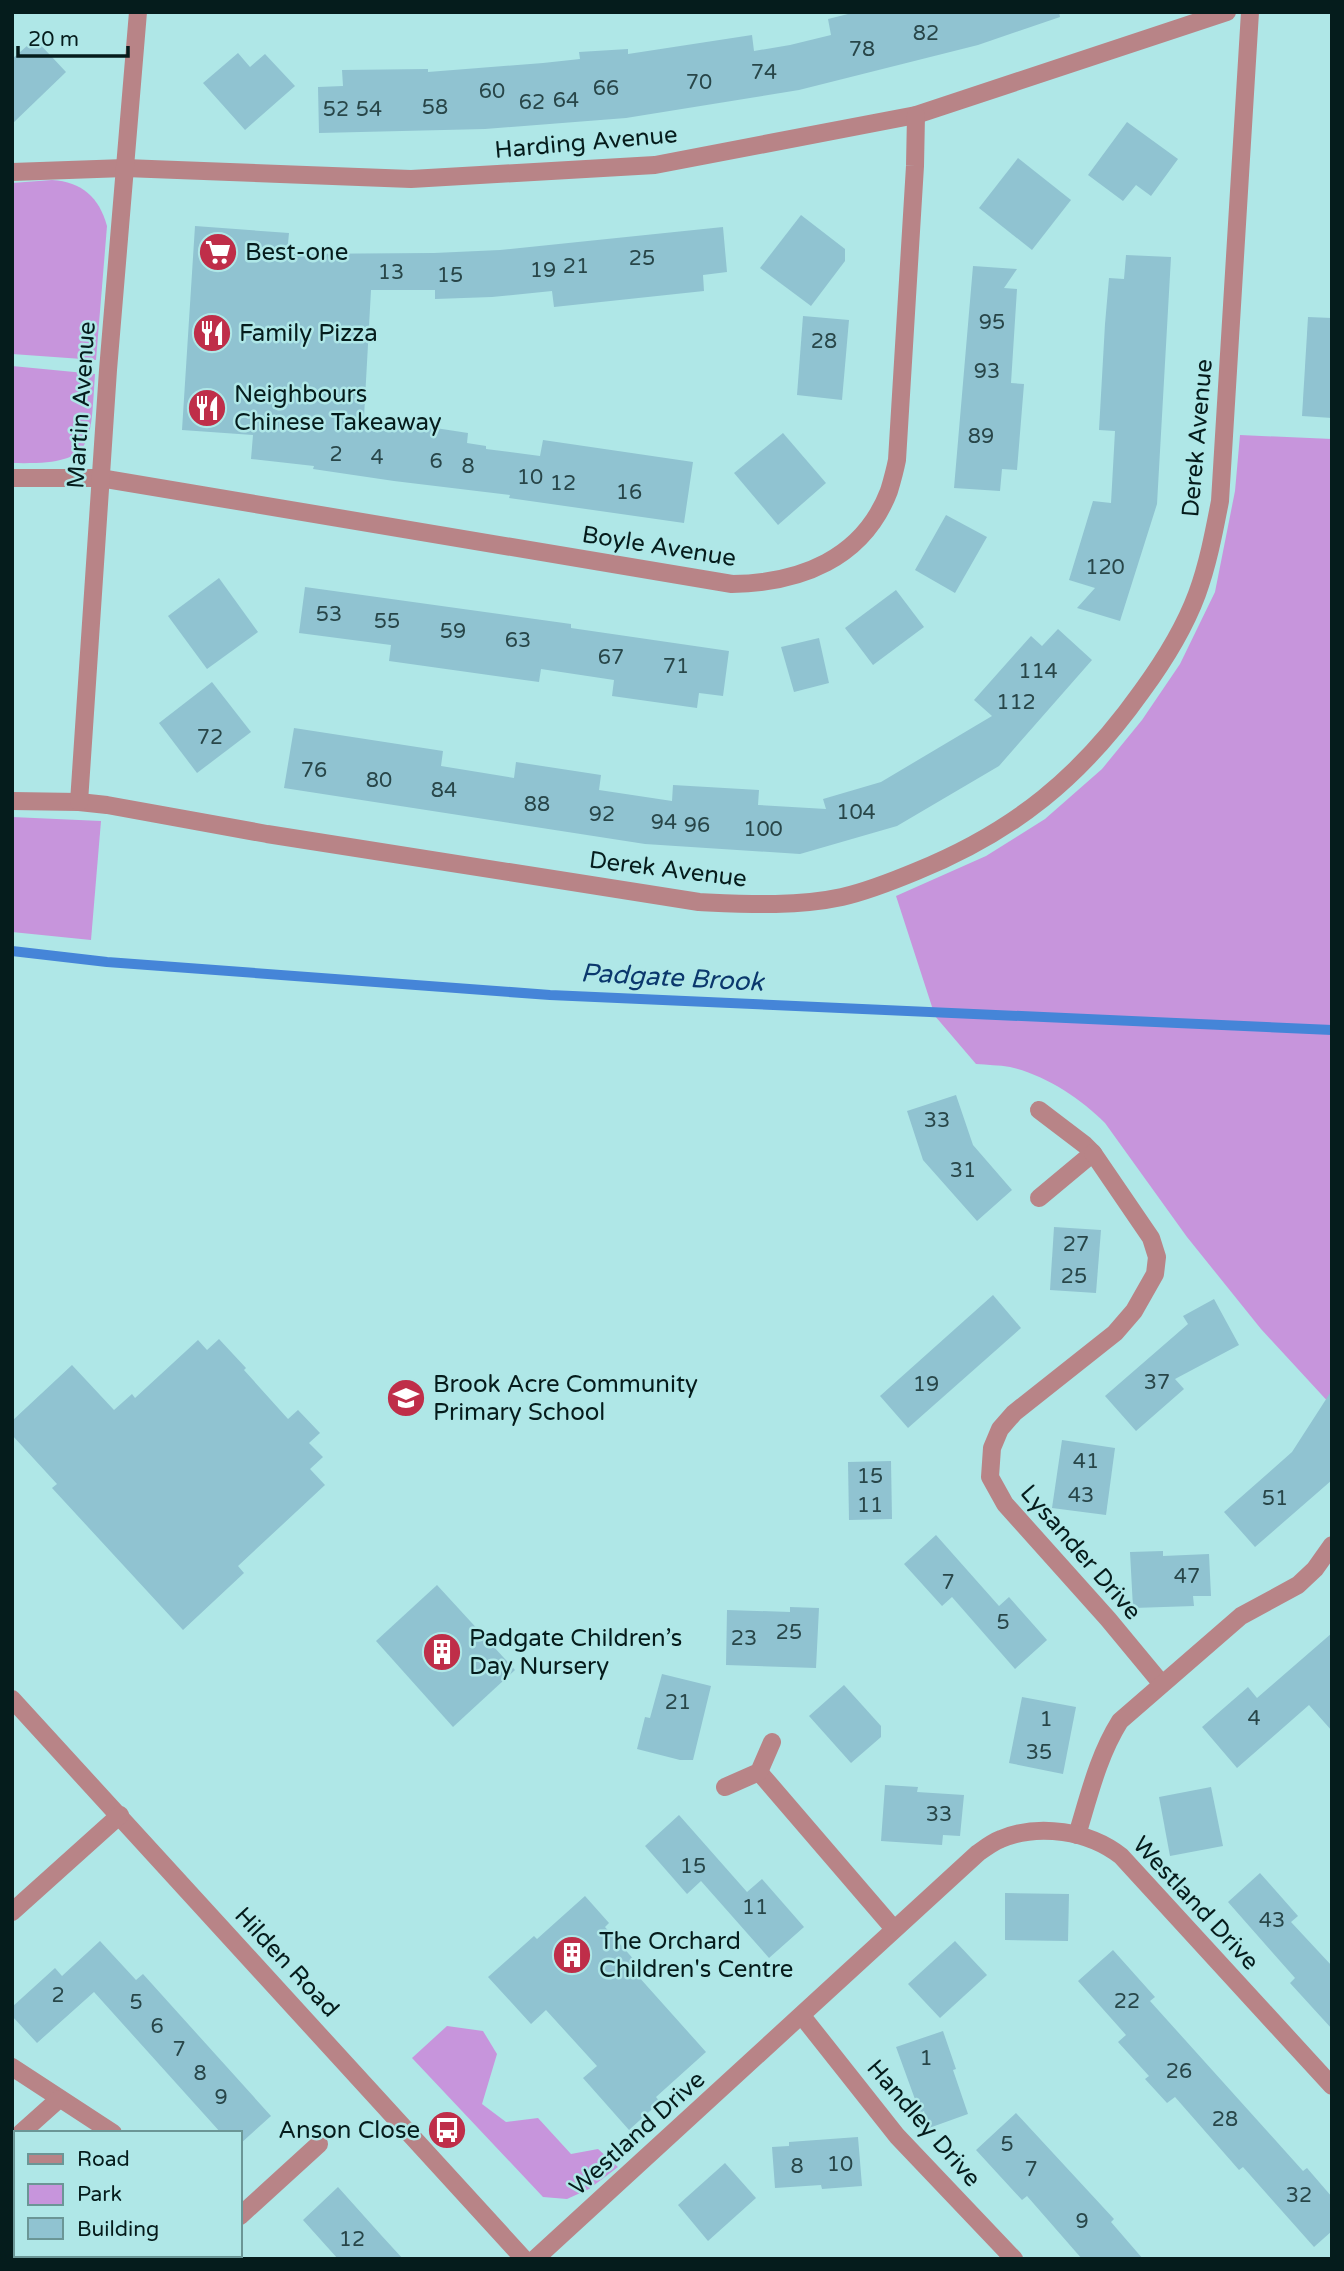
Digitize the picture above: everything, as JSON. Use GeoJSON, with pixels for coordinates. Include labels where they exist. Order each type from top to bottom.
{"type":"FeatureCollection","features":[{"type":"Feature","properties":{"kind":"street","name":"Martin Avenue"},"geometry":{"type":"LineString","coordinates":[[79,802],[100,478],[138,12]]}},
{"type":"Feature","properties":{"kind":"street","name":"Harding Avenue"},"geometry":{"type":"LineString","coordinates":[[12,172],[125,168],[411,179],[655,165],[916,115],[1227,12]]}},
{"type":"Feature","properties":{"kind":"street","name":"Derek Avenue"},"geometry":{"type":"LineString","coordinates":[[12,801],[79,802],[699,902],[750,904],[841,897],[885,884],[946,859],[992,835],[1035,807],[1075,772],[1118,725],[1178,636],[1192,604],[1210,547],[1220,501],[1250,12]]}},
{"type":"Feature","properties":{"kind":"street","name":"Boyle Avenue"},"geometry":{"type":"LineString","coordinates":[[12,478],[100,478],[732,584],[762,584],[794,577],[822,566],[849,547],[871,524],[888,492],[897,460],[916,115]]}},
{"type":"Feature","properties":{"kind":"street","name":"Lysander Drive"},"geometry":{"type":"LineString","coordinates":[[1039,1110],[1093,1153],[1150,1238],[1157,1256],[1155,1274],[1134,1311],[1115,1334],[1014,1413],[1000,1429],[992,1448],[990,1478],[1005,1504],[1161,1683]]}},
{"type":"Feature","properties":{"kind":"street"},"geometry":{"type":"LineString","coordinates":[[1039,1198],[1093,1153]]}},
{"type":"Feature","properties":{"kind":"street"},"geometry":{"type":"LineString","coordinates":[[1077,1835],[1100,1759],[1120,1721],[1241,1616],[1298,1585],[1315,1569],[1332,1545]]}},
{"type":"Feature","properties":{"kind":"street","name":"Hilden Road"},"geometry":{"type":"LineString","coordinates":[[12,1699],[524,2259]]}},
{"type":"Feature","properties":{"kind":"street"},"geometry":{"type":"LineString","coordinates":[[725,1787],[759,1772],[772,1742]]}},
{"type":"Feature","properties":{"kind":"street"},"geometry":{"type":"LineString","coordinates":[[759,1772],[894,1929]]}},
{"type":"Feature","properties":{"kind":"street"},"geometry":{"type":"LineString","coordinates":[[12,1912],[120,1815]]}},
{"type":"Feature","properties":{"kind":"street","name":"Westland Drive"},"geometry":{"type":"LineString","coordinates":[[535,2259],[978,1853],[999,1839],[1021,1833],[1077,1835],[1109,1846],[1332,2086]]}},
{"type":"Feature","properties":{"kind":"street","name":"Handley Drive"},"geometry":{"type":"LineString","coordinates":[[802,2016],[897,2136],[1014,2259]]}},
{"type":"Feature","properties":{"kind":"street"},"geometry":{"type":"LineString","coordinates":[[12,2067],[110,2131]]}},
{"type":"Feature","properties":{"kind":"street"},"geometry":{"type":"LineString","coordinates":[[23,2131],[59,2099]]}},
{"type":"Feature","properties":{"kind":"street"},"geometry":{"type":"LineString","coordinates":[[242,2214],[319,2144]]}},
{"type":"Feature","properties":{"kind":"green space"},"geometry":{"type":"Polygon","coordinates":[[[52,180],[72,184],[88,193],[99,207],[107,226],[96,360],[12,354],[12,183],[52,180]]]}},
{"type":"Feature","properties":{"kind":"green space"},"geometry":{"type":"Polygon","coordinates":[[[12,366],[95,374],[92,419],[88,435],[83,447],[73,455],[39,463],[12,463],[12,366]]]}},
{"type":"Feature","properties":{"kind":"green space"},"geometry":{"type":"Polygon","coordinates":[[[1240,435],[1332,439],[1332,1406],[1261,1329],[1187,1237],[1105,1123],[1073,1096],[1036,1076],[1010,1067],[976,1064],[935,1016],[896,896],[986,856],[1045,819],[1102,769],[1142,720],[1180,664],[1215,592],[1235,491],[1240,435]]]}},
{"type":"Feature","properties":{"kind":"green space"},"geometry":{"type":"Polygon","coordinates":[[[12,817],[101,821],[91,940],[12,932],[12,817]]]}},
{"type":"Feature","properties":{"kind":"green space"},"geometry":{"type":"Polygon","coordinates":[[[447,2026],[483,2031],[497,2054],[482,2104],[506,2122],[538,2118],[571,2154],[598,2149],[618,2167],[589,2189],[567,2199],[543,2197],[412,2058],[447,2026]]]}},
{"type":"Feature","properties":{"kind":"building"},"geometry":{"type":"Polygon","coordinates":[[[856,12],[1059,12],[1060,17],[978,45],[799,90],[626,118],[485,129],[319,133],[318,87],[343,86],[342,70],[428,69],[428,72],[543,63],[580,59],[579,52],[628,49],[628,54],[752,35],[754,51],[831,35],[828,19],[856,12]]]}},
{"type":"Feature","properties":{"kind":"building"},"geometry":{"type":"Polygon","coordinates":[[[35,39],[66,72],[12,124],[12,59],[35,39]]]}},
{"type":"Feature","properties":{"kind":"building"},"geometry":{"type":"Polygon","coordinates":[[[238,53],[250,67],[265,54],[295,86],[245,130],[203,83],[238,53]]]}},
{"type":"Feature","properties":{"kind":"building"},"geometry":{"type":"Polygon","coordinates":[[[1127,122],[1178,159],[1151,196],[1136,185],[1123,201],[1088,175],[1127,122]]]}},
{"type":"Feature","properties":{"kind":"building"},"geometry":{"type":"Polygon","coordinates":[[[1018,158],[1071,200],[1032,250],[979,208],[1018,158]]]}},
{"type":"Feature","properties":{"kind":"building"},"geometry":{"type":"Polygon","coordinates":[[[801,215],[845,249],[845,261],[811,306],[760,268],[801,215]]]}},
{"type":"Feature","properties":{"kind":"building"},"geometry":{"type":"Polygon","coordinates":[[[195,226],[289,233],[287,254],[500,250],[723,227],[727,272],[703,275],[704,291],[554,307],[552,291],[435,299],[435,290],[371,290],[364,417],[468,433],[467,443],[486,446],[486,449],[540,456],[543,440],[693,462],[684,523],[509,498],[510,495],[313,469],[314,466],[251,459],[253,435],[182,430],[195,226]]]}},
{"type":"Feature","properties":{"kind":"building"},"geometry":{"type":"Polygon","coordinates":[[[1126,255],[1171,257],[1157,504],[1120,621],[1077,608],[1095,588],[1069,580],[1093,501],[1111,503],[1115,431],[1099,430],[1105,324],[1109,278],[1124,279],[1126,255]]]}},
{"type":"Feature","properties":{"kind":"building"},"geometry":{"type":"Polygon","coordinates":[[[973,266],[1017,269],[1004,288],[1017,289],[1011,383],[1024,384],[1017,470],[1002,469],[1000,491],[954,488],[973,266]]]}},
{"type":"Feature","properties":{"kind":"building"},"geometry":{"type":"Polygon","coordinates":[[[803,316],[849,320],[842,400],[797,395],[803,316]]]}},
{"type":"Feature","properties":{"kind":"building"},"geometry":{"type":"Polygon","coordinates":[[[1308,317],[1332,318],[1332,418],[1302,416],[1308,317]]]}},
{"type":"Feature","properties":{"kind":"building"},"geometry":{"type":"Polygon","coordinates":[[[783,433],[826,483],[778,525],[734,473],[783,433]]]}},
{"type":"Feature","properties":{"kind":"building"},"geometry":{"type":"Polygon","coordinates":[[[946,515],[987,537],[955,593],[915,570],[946,515]]]}},
{"type":"Feature","properties":{"kind":"building"},"geometry":{"type":"Polygon","coordinates":[[[219,578],[258,632],[207,669],[168,616],[219,578]]]}},
{"type":"Feature","properties":{"kind":"building"},"geometry":{"type":"Polygon","coordinates":[[[305,587],[571,624],[571,628],[729,651],[723,696],[699,693],[697,708],[612,696],[614,680],[541,669],[539,682],[389,661],[391,645],[299,633],[305,587]]]}},
{"type":"Feature","properties":{"kind":"building"},"geometry":{"type":"Polygon","coordinates":[[[896,590],[924,627],[873,665],[845,628],[896,590]]]}},
{"type":"Feature","properties":{"kind":"building"},"geometry":{"type":"Polygon","coordinates":[[[1058,629],[1092,660],[999,766],[897,826],[800,854],[645,844],[284,788],[294,728],[443,751],[441,766],[514,778],[516,762],[601,775],[599,790],[672,801],[673,785],[759,790],[758,805],[826,809],[823,799],[881,782],[992,716],[974,700],[1031,636],[1042,646],[1058,629]]]}},
{"type":"Feature","properties":{"kind":"building"},"geometry":{"type":"Polygon","coordinates":[[[819,638],[829,683],[794,692],[781,647],[819,638]]]}},
{"type":"Feature","properties":{"kind":"building"},"geometry":{"type":"Polygon","coordinates":[[[212,682],[251,732],[197,773],[159,723],[212,682]]]}},
{"type":"Feature","properties":{"kind":"building"},"geometry":{"type":"Polygon","coordinates":[[[956,1095],[973,1145],[1012,1190],[977,1221],[923,1160],[907,1111],[956,1095]]]}},
{"type":"Feature","properties":{"kind":"building"},"geometry":{"type":"Polygon","coordinates":[[[1054,1227],[1101,1230],[1096,1293],[1050,1290],[1054,1227]]]}},
{"type":"Feature","properties":{"kind":"building"},"geometry":{"type":"Polygon","coordinates":[[[993,1295],[1021,1328],[908,1428],[880,1396],[993,1295]]]}},
{"type":"Feature","properties":{"kind":"building"},"geometry":{"type":"Polygon","coordinates":[[[1214,1299],[1239,1345],[1175,1379],[1184,1389],[1136,1431],[1105,1396],[1188,1324],[1183,1316],[1214,1299]]]}},
{"type":"Feature","properties":{"kind":"building"},"geometry":{"type":"Polygon","coordinates":[[[219,1339],[288,1419],[298,1410],[320,1433],[309,1443],[323,1457],[310,1469],[325,1485],[238,1566],[244,1573],[183,1630],[52,1488],[57,1484],[12,1435],[12,1421],[72,1365],[114,1410],[132,1394],[135,1398],[198,1340],[207,1350],[219,1339]]]}},
{"type":"Feature","properties":{"kind":"building"},"geometry":{"type":"Polygon","coordinates":[[[1332,1390],[1332,1480],[1255,1547],[1224,1512],[1292,1452],[1332,1390]]]}},
{"type":"Feature","properties":{"kind":"building"},"geometry":{"type":"Polygon","coordinates":[[[1062,1440],[1115,1448],[1106,1515],[1052,1508],[1062,1440]]]}},
{"type":"Feature","properties":{"kind":"building"},"geometry":{"type":"Polygon","coordinates":[[[891,1461],[892,1519],[849,1520],[848,1462],[891,1461]]]}},
{"type":"Feature","properties":{"kind":"building"},"geometry":{"type":"Polygon","coordinates":[[[936,1535],[999,1606],[1009,1597],[1047,1640],[1015,1669],[952,1597],[942,1606],[904,1564],[936,1535]]]}},
{"type":"Feature","properties":{"kind":"building"},"geometry":{"type":"Polygon","coordinates":[[[1163,1551],[1163,1556],[1209,1554],[1211,1596],[1193,1596],[1194,1606],[1133,1608],[1130,1552],[1163,1551]]]}},
{"type":"Feature","properties":{"kind":"building","name":"Padgate Children’s Day Nursery"},"geometry":{"type":"Polygon","coordinates":[[[437,1585],[515,1670],[453,1727],[376,1641],[437,1585]]]}},
{"type":"Feature","properties":{"kind":"building"},"geometry":{"type":"Polygon","coordinates":[[[790,1607],[819,1608],[816,1668],[726,1665],[727,1610],[790,1612],[790,1607]]]}},
{"type":"Feature","properties":{"kind":"building"},"geometry":{"type":"Polygon","coordinates":[[[1332,1633],[1332,1731],[1309,1705],[1237,1768],[1202,1727],[1248,1687],[1257,1698],[1332,1633]]]}},
{"type":"Feature","properties":{"kind":"building"},"geometry":{"type":"Polygon","coordinates":[[[662,1674],[711,1686],[693,1760],[680,1760],[637,1749],[645,1717],[650,1718],[662,1674]]]}},
{"type":"Feature","properties":{"kind":"building"},"geometry":{"type":"Polygon","coordinates":[[[844,1685],[881,1726],[881,1737],[851,1763],[809,1716],[844,1685]]]}},
{"type":"Feature","properties":{"kind":"building"},"geometry":{"type":"Polygon","coordinates":[[[1022,1697],[1076,1707],[1063,1774],[1009,1763],[1022,1697]]]}},
{"type":"Feature","properties":{"kind":"building"},"geometry":{"type":"Polygon","coordinates":[[[885,1785],[918,1787],[917,1792],[964,1795],[960,1836],[943,1835],[942,1845],[881,1841],[885,1785]]]}},
{"type":"Feature","properties":{"kind":"building"},"geometry":{"type":"Polygon","coordinates":[[[1211,1787],[1223,1846],[1170,1856],[1159,1797],[1211,1787]]]}},
{"type":"Feature","properties":{"kind":"building"},"geometry":{"type":"Polygon","coordinates":[[[679,1815],[747,1892],[762,1879],[804,1927],[769,1958],[701,1881],[687,1894],[645,1846],[679,1815]]]}},
{"type":"Feature","properties":{"kind":"building"},"geometry":{"type":"Polygon","coordinates":[[[1260,1873],[1298,1916],[1291,1922],[1332,1966],[1332,2029],[1290,1983],[1295,1978],[1228,1902],[1260,1873]]]}},
{"type":"Feature","properties":{"kind":"building"},"geometry":{"type":"Polygon","coordinates":[[[1005,1893],[1069,1894],[1068,1941],[1005,1940],[1005,1893]]]}},
{"type":"Feature","properties":{"kind":"building"},"geometry":{"type":"Polygon","coordinates":[[[585,1896],[609,1923],[605,1927],[644,1971],[638,1976],[706,2052],[656,2097],[660,2102],[629,2130],[583,2078],[597,2066],[546,2010],[531,2024],[488,1977],[534,1936],[537,1939],[585,1896]]]}},
{"type":"Feature","properties":{"kind":"building"},"geometry":{"type":"Polygon","coordinates":[[[100,1941],[136,1980],[143,1974],[271,2116],[242,2142],[242,2131],[219,2131],[94,1992],[37,2043],[12,2016],[12,2007],[55,1968],[62,1976],[100,1941]]]}},
{"type":"Feature","properties":{"kind":"building"},"geometry":{"type":"Polygon","coordinates":[[[955,1941],[987,1975],[940,2018],[908,1984],[955,1941]]]}},
{"type":"Feature","properties":{"kind":"building"},"geometry":{"type":"Polygon","coordinates":[[[1113,1950],[1155,1997],[1150,2001],[1303,2171],[1307,2168],[1332,2197],[1332,2231],[1314,2247],[1243,2167],[1239,2170],[1175,2097],[1167,2103],[1145,2079],[1149,2076],[1118,2042],[1126,2035],[1078,1981],[1113,1950]]]}},
{"type":"Feature","properties":{"kind":"building"},"geometry":{"type":"Polygon","coordinates":[[[943,2031],[968,2114],[929,2128],[924,2111],[920,2113],[896,2047],[943,2031]]]}},
{"type":"Feature","properties":{"kind":"building"},"geometry":{"type":"Polygon","coordinates":[[[1016,2113],[1114,2219],[1111,2222],[1143,2259],[1082,2259],[1027,2196],[1022,2200],[976,2150],[1016,2113]]]}},
{"type":"Feature","properties":{"kind":"building"},"geometry":{"type":"Polygon","coordinates":[[[858,2137],[862,2186],[775,2188],[772,2147],[789,2146],[789,2142],[858,2137]]]}},
{"type":"Feature","properties":{"kind":"building"},"geometry":{"type":"Polygon","coordinates":[[[725,2163],[756,2198],[708,2241],[678,2205],[725,2163]]]}},
{"type":"Feature","properties":{"kind":"building"},"geometry":{"type":"Polygon","coordinates":[[[338,2187],[403,2259],[338,2259],[303,2220],[338,2187]]]}},
{"type":"Feature","properties":{"kind":"waterway","name":"Padgate Brook"},"geometry":{"type":"LineString","coordinates":[[12,951],[107,962],[550,995],[1332,1030]]}},
{"type":"Feature","properties":{"kind":"place","name":"Best-one"},"geometry":{"type":"Point","coordinates":[218,252]}},
{"type":"Feature","properties":{"kind":"place","name":"Family Pizza"},"geometry":{"type":"Point","coordinates":[212,333]}},
{"type":"Feature","properties":{"kind":"place","name":"Neighbours Chinese Takeaway"},"geometry":{"type":"Point","coordinates":[207,408]}},
{"type":"Feature","properties":{"kind":"place","name":"Brook Acre Community Primary School"},"geometry":{"type":"Point","coordinates":[406,1398]}},
{"type":"Feature","properties":{"kind":"place","name":"Padgate Children’s Day Nursery"},"geometry":{"type":"Point","coordinates":[442,1652]}},
{"type":"Feature","properties":{"kind":"place","name":"The Orchard Children's Centre"},"geometry":{"type":"Point","coordinates":[572,1955]}},
{"type":"Feature","properties":{"kind":"place","name":"Anson Close"},"geometry":{"type":"Point","coordinates":[447,2130]}}]}
